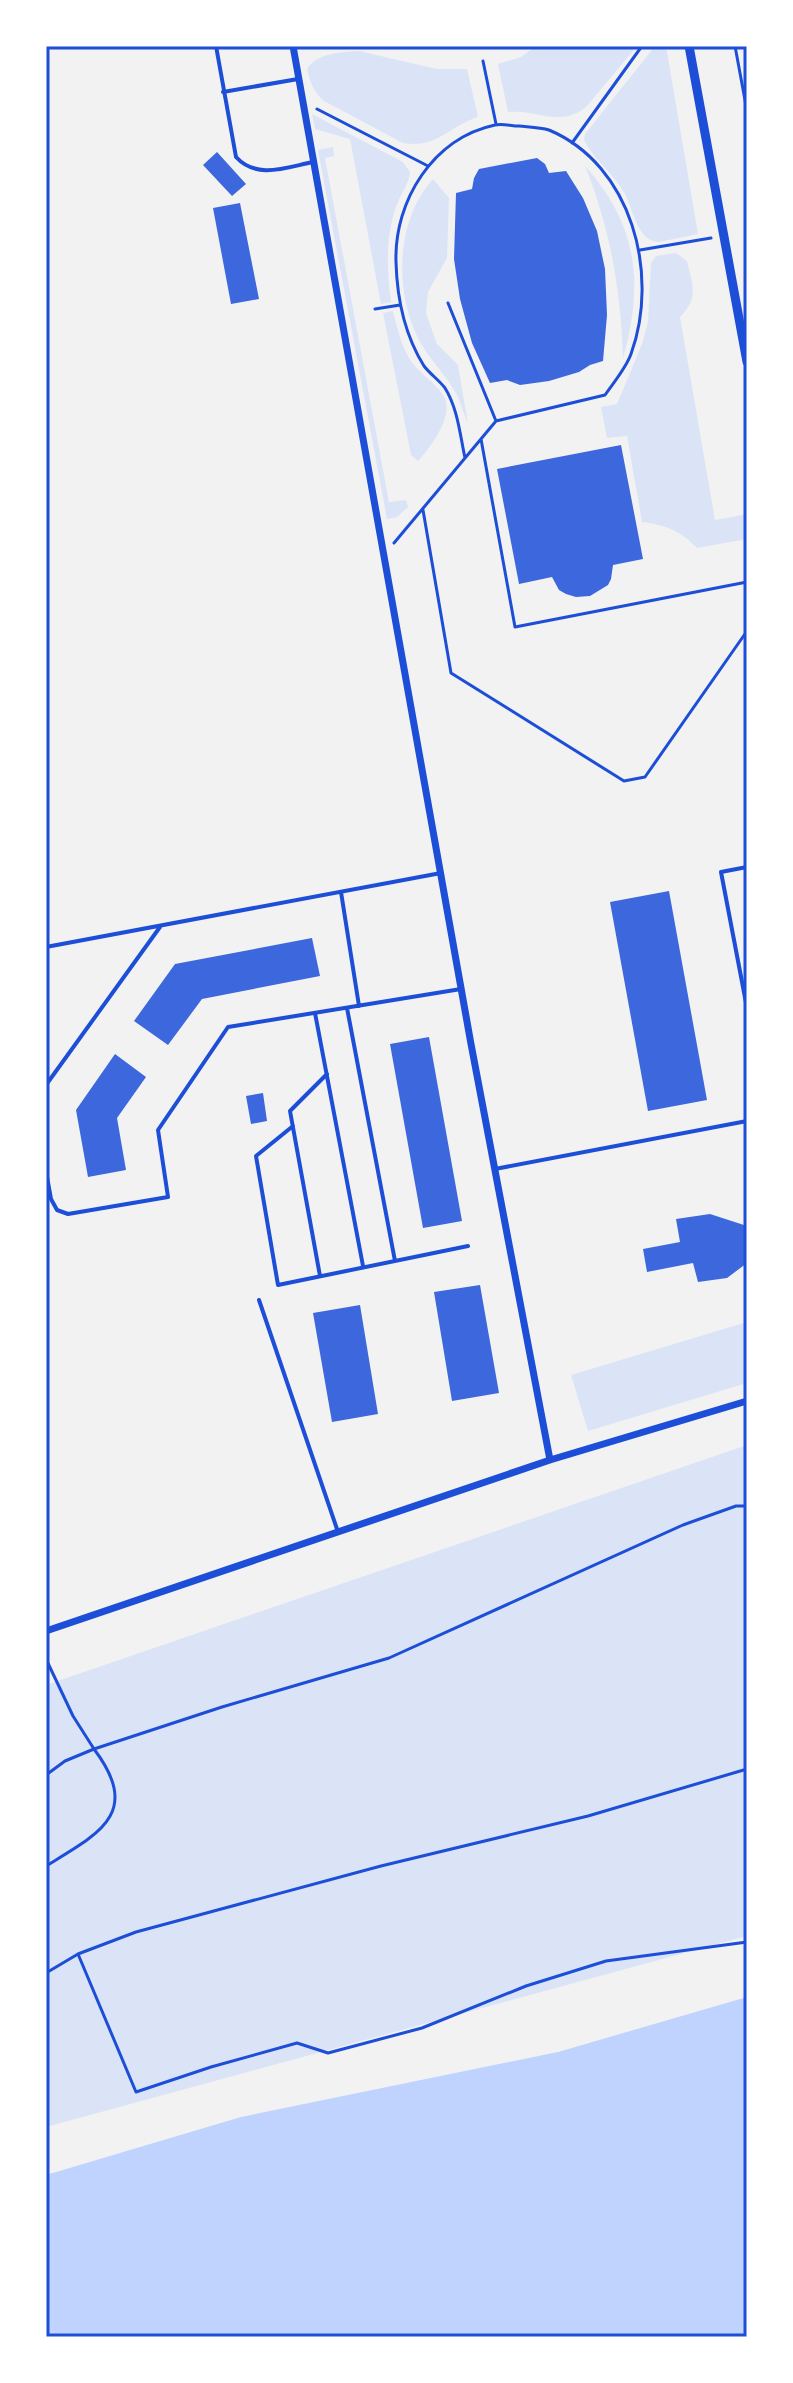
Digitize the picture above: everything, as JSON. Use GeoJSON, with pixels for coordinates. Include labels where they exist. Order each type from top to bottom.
{"type":"FeatureCollection","features":[{"type":"Feature","properties":{"kind":"street"},"geometry":{"type":"LineString","coordinates":[[293,46],[461,989],[550,1460]]}},
{"type":"Feature","properties":{"kind":"street"},"geometry":{"type":"LineString","coordinates":[[689,46],[747,362]]}},
{"type":"Feature","properties":{"kind":"street"},"geometry":{"type":"LineString","coordinates":[[46,1631],[550,1460],[747,1401]]}},
{"type":"Feature","properties":{"kind":"lane"},"geometry":{"type":"LineString","coordinates":[[216,46],[236,157],[244,166],[255,171],[313,162]]}},
{"type":"Feature","properties":{"kind":"lane"},"geometry":{"type":"LineString","coordinates":[[223,92],[298,79]]}},
{"type":"Feature","properties":{"kind":"lane"},"geometry":{"type":"LineString","coordinates":[[747,867],[721,872],[747,1008]]}},
{"type":"Feature","properties":{"kind":"lane"},"geometry":{"type":"LineString","coordinates":[[46,947],[441,873]]}},
{"type":"Feature","properties":{"kind":"lane"},"geometry":{"type":"LineString","coordinates":[[341,892],[359,1006]]}},
{"type":"Feature","properties":{"kind":"lane"},"geometry":{"type":"LineString","coordinates":[[46,1085],[162,925]]}},
{"type":"Feature","properties":{"kind":"lane"},"geometry":{"type":"LineString","coordinates":[[46,1171],[51,1199],[57,1210],[68,1214],[168,1197],[158,1130],[228,1027],[461,989]]}},
{"type":"Feature","properties":{"kind":"lane"},"geometry":{"type":"LineString","coordinates":[[347,1008],[395,1261]]}},
{"type":"Feature","properties":{"kind":"lane"},"geometry":{"type":"LineString","coordinates":[[315,1013],[363,1267]]}},
{"type":"Feature","properties":{"kind":"lane"},"geometry":{"type":"LineString","coordinates":[[320,1276],[290,1111],[327,1074]]}},
{"type":"Feature","properties":{"kind":"lane"},"geometry":{"type":"LineString","coordinates":[[495,1169],[747,1121]]}},
{"type":"Feature","properties":{"kind":"lane"},"geometry":{"type":"LineString","coordinates":[[293,1126],[256,1156],[278,1285],[468,1246]]}},
{"type":"Feature","properties":{"kind":"lane"},"geometry":{"type":"LineString","coordinates":[[259,1300],[338,1532]]}},
{"type":"Feature","properties":{"kind":"path"},"geometry":{"type":"LineString","coordinates":[[572,143],[642,46]]}},
{"type":"Feature","properties":{"kind":"path"},"geometry":{"type":"LineString","coordinates":[[735,46],[747,111]]}},
{"type":"Feature","properties":{"kind":"path"},"geometry":{"type":"LineString","coordinates":[[483,61],[496,124]]}},
{"type":"Feature","properties":{"kind":"path"},"geometry":{"type":"LineString","coordinates":[[302,102],[428,166]]}},
{"type":"Feature","properties":{"kind":"path"},"geometry":{"type":"LineString","coordinates":[[384,555],[496,421],[605,395],[630,357],[639,328],[643,284],[640,250],[630,218],[608,179],[579,146],[546,129],[496,124],[462,138],[436,156],[417,180],[402,218],[396,257],[400,305],[406,329],[425,367],[444,388],[457,415],[465,458]]}},
{"type":"Feature","properties":{"kind":"path"},"geometry":{"type":"LineString","coordinates":[[640,250],[724,236]]}},
{"type":"Feature","properties":{"kind":"path"},"geometry":{"type":"LineString","coordinates":[[448,303],[496,421]]}},
{"type":"Feature","properties":{"kind":"path"},"geometry":{"type":"LineString","coordinates":[[375,309],[400,305]]}},
{"type":"Feature","properties":{"kind":"path"},"geometry":{"type":"LineString","coordinates":[[481,439],[515,627],[747,582]]}},
{"type":"Feature","properties":{"kind":"path"},"geometry":{"type":"LineString","coordinates":[[423,508],[451,673],[624,781],[645,777],[747,631]]}},
{"type":"Feature","properties":{"kind":"path"},"geometry":{"type":"LineString","coordinates":[[46,1775],[65,1761],[94,1749],[222,1707],[389,1658],[683,1525],[736,1506],[747,1506]]}},
{"type":"Feature","properties":{"kind":"path"},"geometry":{"type":"LineString","coordinates":[[46,1659],[73,1716],[107,1767],[116,1787],[115,1804],[106,1824],[87,1841],[46,1866]]}},
{"type":"Feature","properties":{"kind":"path"},"geometry":{"type":"LineString","coordinates":[[46,1973],[78,1954],[136,1932],[381,1866],[588,1816],[747,1769]]}},
{"type":"Feature","properties":{"kind":"path"},"geometry":{"type":"LineString","coordinates":[[78,1954],[136,2092],[297,2043],[328,2053],[422,2028],[526,1986],[606,1961],[747,1942]]}},
{"type":"Feature","properties":{"kind":"shaded area"},"geometry":{"type":"Polygon","coordinates":[[[536,46],[637,46],[587,106],[577,113],[558,117],[508,112],[498,64],[521,57],[536,46]]]}},
{"type":"Feature","properties":{"kind":"shaded area"},"geometry":{"type":"Polygon","coordinates":[[[655,46],[666,46],[698,234],[659,242],[652,241],[641,231],[621,187],[584,139],[655,46]]]}},
{"type":"Feature","properties":{"kind":"shaded area"},"geometry":{"type":"Polygon","coordinates":[[[359,51],[437,69],[467,69],[478,117],[434,140],[403,143],[324,101],[313,87],[307,69],[323,57],[359,51]]]}},
{"type":"Feature","properties":{"kind":"shaded area"},"geometry":{"type":"Polygon","coordinates":[[[312,114],[403,162],[410,172],[390,230],[388,266],[391,302],[381,304],[350,139],[315,129],[312,114]]]}},
{"type":"Feature","properties":{"kind":"shaded area"},"geometry":{"type":"Polygon","coordinates":[[[333,147],[334,156],[325,158],[389,502],[406,500],[408,507],[397,517],[387,519],[318,150],[333,147]]]}},
{"type":"Feature","properties":{"kind":"shaded area"},"geometry":{"type":"Polygon","coordinates":[[[585,166],[616,210],[632,256],[633,305],[623,359],[613,260],[585,166]]]}},
{"type":"Feature","properties":{"kind":"shaded area"},"geometry":{"type":"Polygon","coordinates":[[[433,179],[449,198],[447,258],[428,292],[426,313],[437,344],[458,365],[468,424],[453,387],[418,338],[405,299],[402,277],[406,235],[412,214],[433,179]]]}},
{"type":"Feature","properties":{"kind":"shaded area"},"geometry":{"type":"Polygon","coordinates":[[[676,253],[687,261],[692,285],[690,303],[680,317],[715,520],[747,514],[747,539],[697,548],[672,530],[642,522],[627,436],[607,438],[601,407],[617,404],[642,344],[648,322],[651,263],[656,256],[676,253]]]}},
{"type":"Feature","properties":{"kind":"shaded area"},"geometry":{"type":"Polygon","coordinates":[[[393,311],[409,358],[439,390],[446,403],[440,430],[418,461],[411,455],[383,313],[393,311]]]}},
{"type":"Feature","properties":{"kind":"shaded area"},"geometry":{"type":"Polygon","coordinates":[[[747,1322],[747,1383],[588,1431],[571,1375],[747,1322]]]}},
{"type":"Feature","properties":{"kind":"shaded area"},"geometry":{"type":"Polygon","coordinates":[[[747,1445],[747,1936],[46,2127],[46,1685],[747,1445]]]}},
{"type":"Feature","properties":{"kind":"water"},"geometry":{"type":"Polygon","coordinates":[[[747,1997],[747,2337],[46,2337],[46,2175],[241,2117],[558,2052],[747,1997]]]}},
{"type":"Feature","properties":{"kind":"building"},"geometry":{"type":"Polygon","coordinates":[[[217,152],[246,184],[232,196],[203,165],[217,152]]]}},
{"type":"Feature","properties":{"kind":"building"},"geometry":{"type":"Polygon","coordinates":[[[537,158],[545,164],[549,173],[566,171],[583,198],[597,231],[605,269],[607,315],[603,361],[549,381],[520,385],[507,380],[490,383],[472,343],[460,299],[454,259],[456,193],[472,189],[479,169],[537,158]]]}},
{"type":"Feature","properties":{"kind":"building"},"geometry":{"type":"Polygon","coordinates":[[[240,203],[259,299],[231,304],[213,208],[240,203]]]}},
{"type":"Feature","properties":{"kind":"building"},"geometry":{"type":"Polygon","coordinates":[[[621,445],[643,559],[613,565],[608,585],[590,596],[566,594],[559,590],[552,577],[519,584],[497,469],[621,445]]]}},
{"type":"Feature","properties":{"kind":"building"},"geometry":{"type":"Polygon","coordinates":[[[669,891],[707,1100],[648,1111],[610,902],[669,891]]]}},
{"type":"Feature","properties":{"kind":"building"},"geometry":{"type":"Polygon","coordinates":[[[312,938],[320,976],[202,999],[168,1045],[134,1021],[175,964],[312,938]]]}},
{"type":"Feature","properties":{"kind":"building"},"geometry":{"type":"Polygon","coordinates":[[[429,1037],[462,1221],[423,1228],[390,1044],[429,1037]]]}},
{"type":"Feature","properties":{"kind":"building"},"geometry":{"type":"Polygon","coordinates":[[[115,1054],[146,1077],[117,1118],[126,1170],[88,1177],[76,1110],[115,1054]]]}},
{"type":"Feature","properties":{"kind":"building"},"geometry":{"type":"Polygon","coordinates":[[[263,1093],[267,1121],[251,1124],[246,1096],[263,1093]]]}},
{"type":"Feature","properties":{"kind":"building"},"geometry":{"type":"Polygon","coordinates":[[[710,1214],[747,1226],[747,1263],[727,1278],[698,1282],[693,1263],[647,1272],[643,1249],[680,1242],[676,1219],[710,1214]]]}},
{"type":"Feature","properties":{"kind":"building"},"geometry":{"type":"Polygon","coordinates":[[[480,1285],[499,1393],[452,1401],[434,1292],[480,1285]]]}},
{"type":"Feature","properties":{"kind":"building"},"geometry":{"type":"Polygon","coordinates":[[[360,1305],[378,1414],[332,1422],[313,1313],[360,1305]]]}}]}
